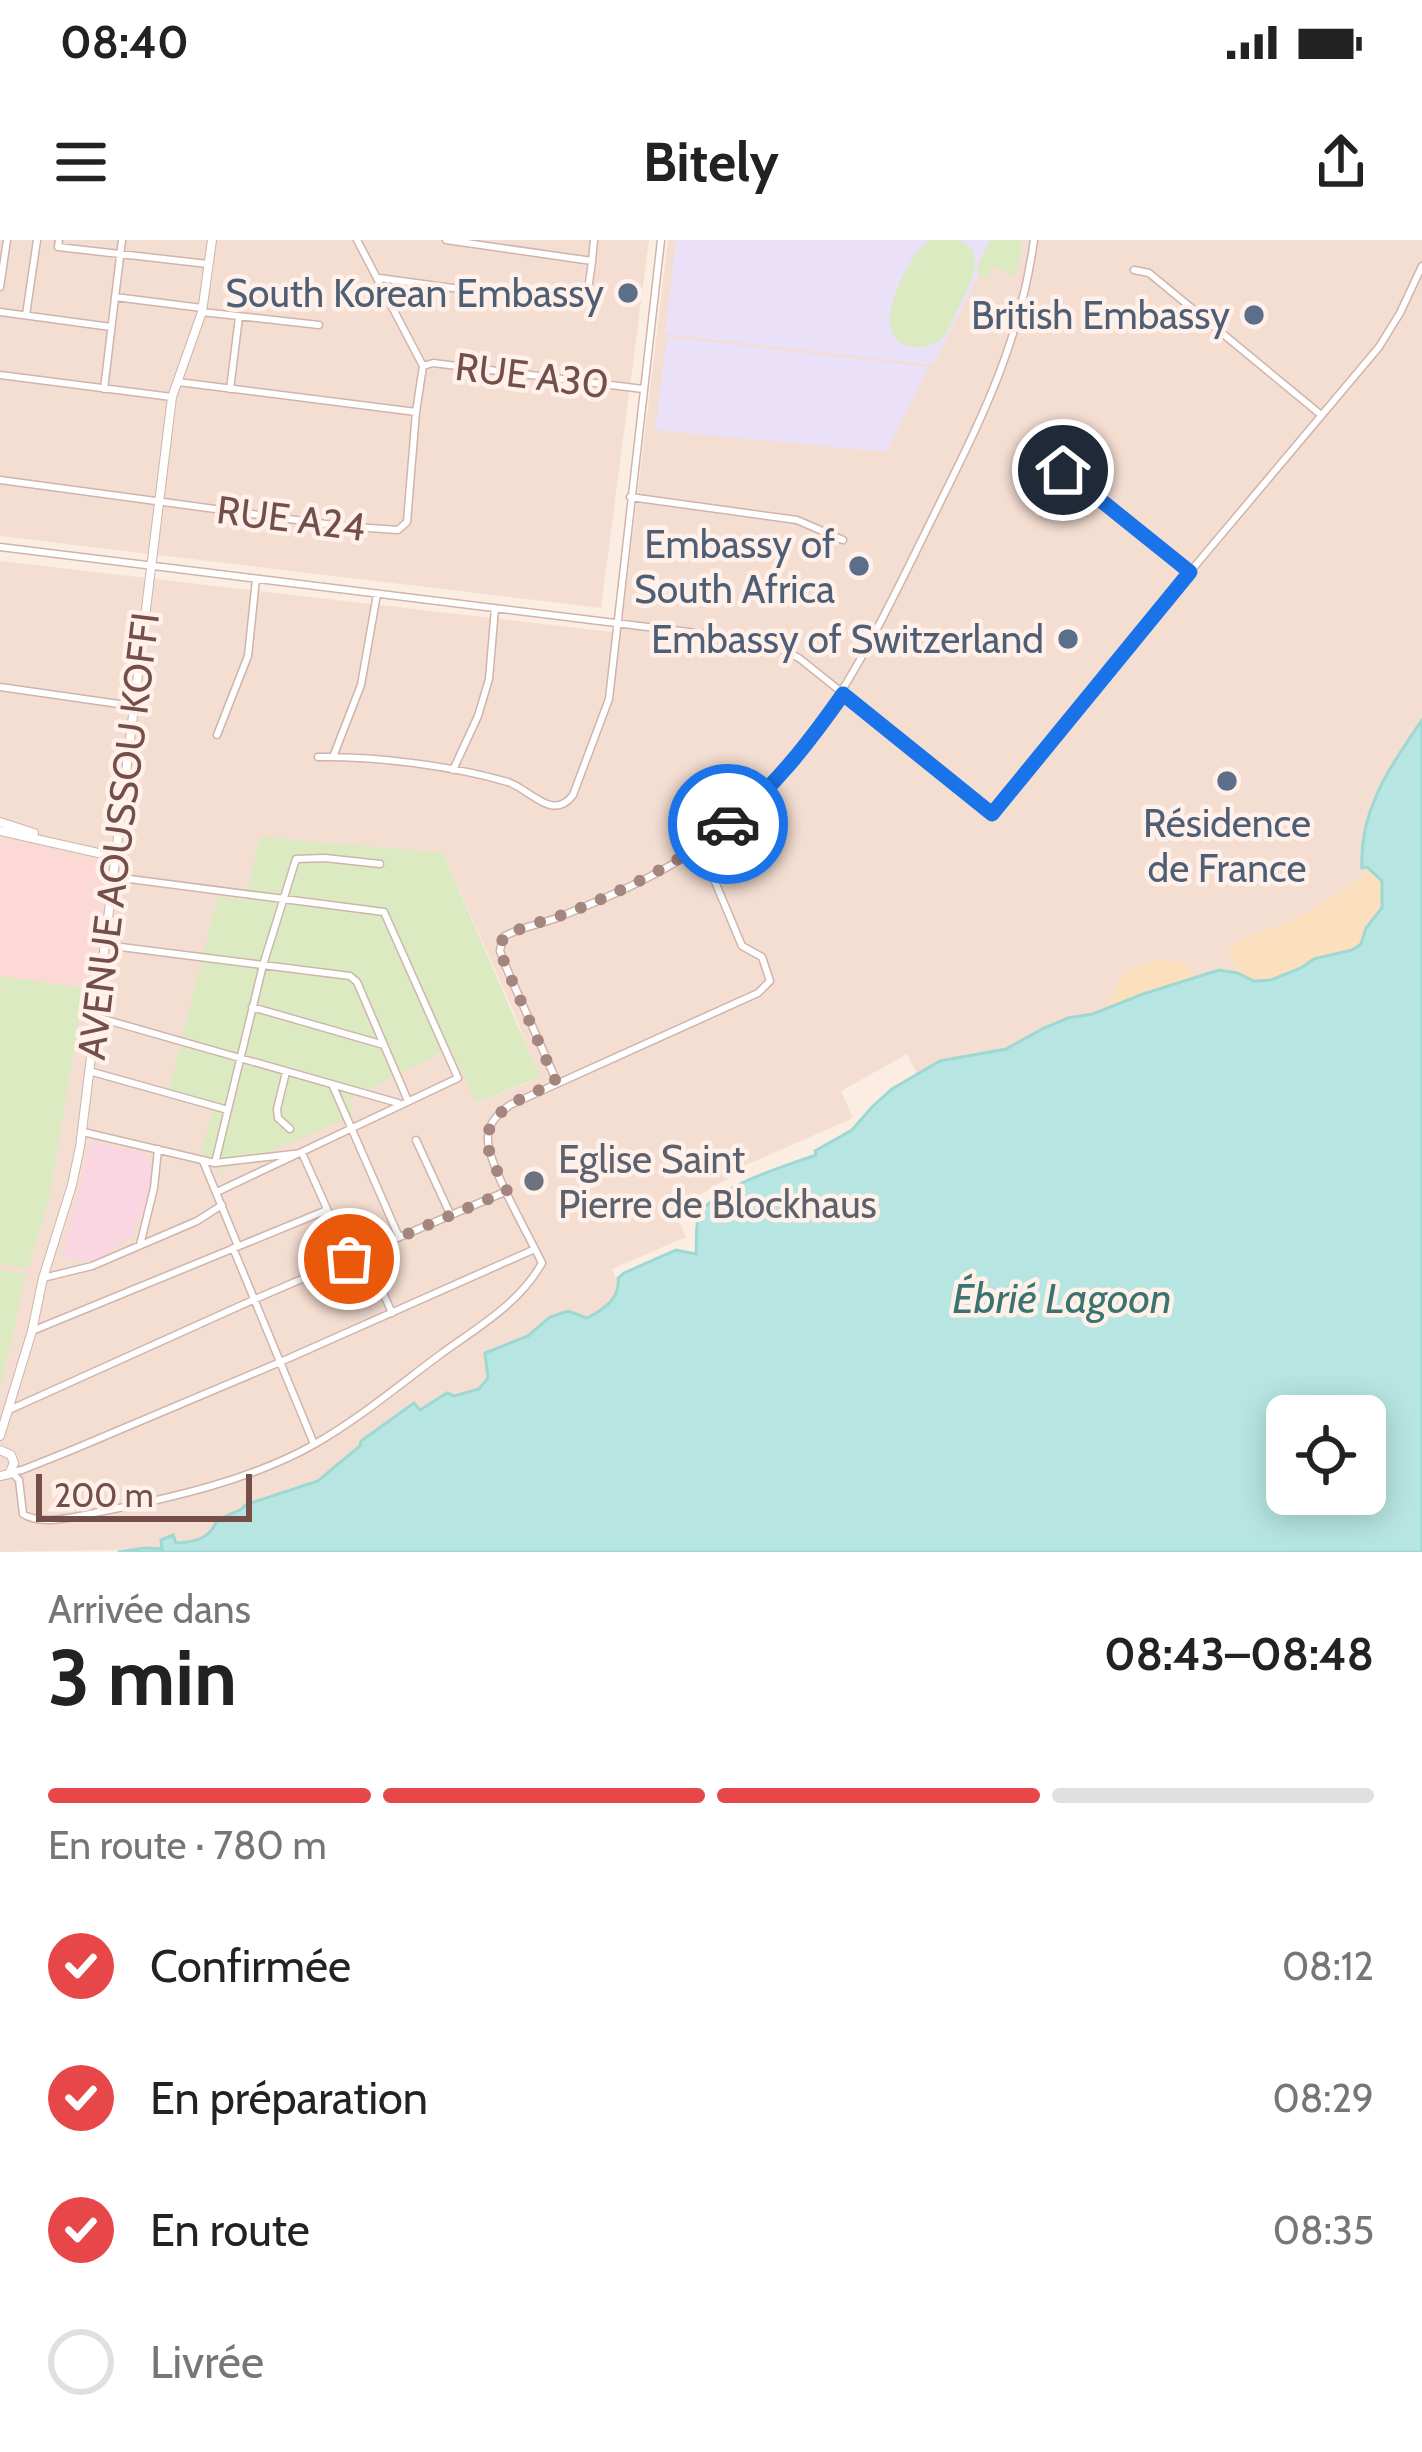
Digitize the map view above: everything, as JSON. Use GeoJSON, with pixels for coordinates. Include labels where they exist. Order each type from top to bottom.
{"type":"FeatureCollection","features":[{"type":"Feature","properties":{"kind":"street"},"geometry":{"type":"LineString","coordinates":[[0,287],[7,240]]}},
{"type":"Feature","properties":{"kind":"street"},"geometry":{"type":"LineString","coordinates":[[26,315],[37,240]]}},
{"type":"Feature","properties":{"kind":"street"},"geometry":{"type":"LineString","coordinates":[[59,240],[58,247],[208,265]]}},
{"type":"Feature","properties":{"kind":"street"},"geometry":{"type":"LineString","coordinates":[[104,389],[122,240]]}},
{"type":"Feature","properties":{"kind":"street","name":"AVENUE AOUSSOU KOFFI"},"geometry":{"type":"LineString","coordinates":[[11,1472],[14,1463],[2,1432],[72,1185],[82,1132],[172,398],[202,310],[212,240]]}},
{"type":"Feature","properties":{"kind":"street"},"geometry":{"type":"LineString","coordinates":[[357,240],[423,366]]}},
{"type":"Feature","properties":{"kind":"street"},"geometry":{"type":"LineString","coordinates":[[446,240],[592,261]]}},
{"type":"Feature","properties":{"kind":"street"},"geometry":{"type":"LineString","coordinates":[[379,278],[579,305],[587,298],[594,240]]}},
{"type":"Feature","properties":{"kind":"street"},"geometry":{"type":"LineString","coordinates":[[317,757],[453,770],[523,788],[548,806],[568,803],[607,707],[661,240]]}},
{"type":"Feature","properties":{"kind":"street"},"geometry":{"type":"LineString","coordinates":[[556,1082],[500,951],[503,937],[608,896],[684,858],[740,815],[819,728],[843,694],[994,391],[1016,328],[1034,240]]}},
{"type":"Feature","properties":{"kind":"street"},"geometry":{"type":"LineString","coordinates":[[0,547],[753,640],[799,658],[992,814],[1389,332],[1422,266]]}},
{"type":"Feature","properties":{"kind":"street"},"geometry":{"type":"LineString","coordinates":[[1134,270],[1149,273],[1320,414]]}},
{"type":"Feature","properties":{"kind":"street"},"geometry":{"type":"LineString","coordinates":[[115,297],[320,325]]}},
{"type":"Feature","properties":{"kind":"street"},"geometry":{"type":"LineString","coordinates":[[0,312],[111,327]]}},
{"type":"Feature","properties":{"kind":"street"},"geometry":{"type":"LineString","coordinates":[[230,389],[238,317]]}},
{"type":"Feature","properties":{"kind":"street","name":"RUE A30"},"geometry":{"type":"LineString","coordinates":[[423,366],[433,363],[643,389]]}},
{"type":"Feature","properties":{"kind":"street","name":"RUE A24"},"geometry":{"type":"LineString","coordinates":[[160,501],[398,530],[407,522],[423,366]]}},
{"type":"Feature","properties":{"kind":"street"},"geometry":{"type":"LineString","coordinates":[[0,375],[172,398]]}},
{"type":"Feature","properties":{"kind":"street"},"geometry":{"type":"LineString","coordinates":[[178,382],[416,412]]}},
{"type":"Feature","properties":{"kind":"street"},"geometry":{"type":"LineString","coordinates":[[1063,470],[1190,572]]}},
{"type":"Feature","properties":{"kind":"street"},"geometry":{"type":"LineString","coordinates":[[0,480],[160,501]]}},
{"type":"Feature","properties":{"kind":"street"},"geometry":{"type":"LineString","coordinates":[[630,497],[797,520],[843,540]]}},
{"type":"Feature","properties":{"kind":"street"},"geometry":{"type":"LineString","coordinates":[[217,735],[248,656],[256,579]]}},
{"type":"Feature","properties":{"kind":"street"},"geometry":{"type":"LineString","coordinates":[[333,757],[362,685],[377,594]]}},
{"type":"Feature","properties":{"kind":"street"},"geometry":{"type":"LineString","coordinates":[[453,770],[478,716],[488,679],[496,608]]}},
{"type":"Feature","properties":{"kind":"street"},"geometry":{"type":"LineString","coordinates":[[0,687],[133,706]]}},
{"type":"Feature","properties":{"kind":"street"},"geometry":{"type":"LineString","coordinates":[[0,821],[58,842]]}},
{"type":"Feature","properties":{"kind":"street"},"geometry":{"type":"LineString","coordinates":[[0,831],[116,857]]}},
{"type":"Feature","properties":{"kind":"street"},"geometry":{"type":"LineString","coordinates":[[11,1472],[19,1480],[23,1514],[37,1520],[169,1496],[267,1466],[314,1444],[385,1398],[519,1296],[542,1263],[488,1150],[492,1122],[510,1106],[556,1082],[682,1029],[769,985],[765,962],[742,946],[700,846]]}},
{"type":"Feature","properties":{"kind":"street"},"geometry":{"type":"LineString","coordinates":[[215,1163],[263,965],[296,859],[380,864]]}},
{"type":"Feature","properties":{"kind":"street"},"geometry":{"type":"LineString","coordinates":[[114,877],[384,912],[458,1078],[217,1192]]}},
{"type":"Feature","properties":{"kind":"street"},"geometry":{"type":"LineString","coordinates":[[105,945],[354,978],[405,1103]]}},
{"type":"Feature","properties":{"kind":"street"},"geometry":{"type":"LineString","coordinates":[[252,1007],[384,1045]]}},
{"type":"Feature","properties":{"kind":"street"},"geometry":{"type":"LineString","coordinates":[[96,1017],[405,1103]]}},
{"type":"Feature","properties":{"kind":"street"},"geometry":{"type":"LineString","coordinates":[[89,1071],[228,1110]]}},
{"type":"Feature","properties":{"kind":"street"},"geometry":{"type":"LineString","coordinates":[[286,1072],[277,1109],[278,1118],[290,1129]]}},
{"type":"Feature","properties":{"kind":"street"},"geometry":{"type":"LineString","coordinates":[[332,1084],[399,1237]]}},
{"type":"Feature","properties":{"kind":"street"},"geometry":{"type":"LineString","coordinates":[[82,1132],[215,1163],[302,1153]]}},
{"type":"Feature","properties":{"kind":"street"},"geometry":{"type":"LineString","coordinates":[[416,1140],[451,1216]]}},
{"type":"Feature","properties":{"kind":"street"},"geometry":{"type":"LineString","coordinates":[[140,1246],[158,1149]]}},
{"type":"Feature","properties":{"kind":"street"},"geometry":{"type":"LineString","coordinates":[[302,1153],[349,1259]]}},
{"type":"Feature","properties":{"kind":"street"},"geometry":{"type":"LineString","coordinates":[[203,1160],[253,1300],[314,1444]]}},
{"type":"Feature","properties":{"kind":"street"},"geometry":{"type":"LineString","coordinates":[[9,1410],[507,1191]]}},
{"type":"Feature","properties":{"kind":"street"},"geometry":{"type":"LineString","coordinates":[[43,1278],[92,1266],[197,1221],[222,1205]]}},
{"type":"Feature","properties":{"kind":"street"},"geometry":{"type":"LineString","coordinates":[[32,1331],[327,1210]]}},
{"type":"Feature","properties":{"kind":"street"},"geometry":{"type":"LineString","coordinates":[[0,1476],[278,1363],[535,1249]]}},
{"type":"Feature","properties":{"kind":"street"},"geometry":{"type":"LineString","coordinates":[[364,1252],[392,1313]]}},
{"type":"Feature","properties":{"kind":"street"},"geometry":{"type":"LineString","coordinates":[[0,1450],[11,1455]]}},
{"type":"Feature","properties":{"kind":"shaded area"},"geometry":{"type":"Polygon","coordinates":[[[0,240],[649,240],[601,608],[0,536],[0,240]]]}},
{"type":"Feature","properties":{"kind":"shaded area"},"geometry":{"type":"Polygon","coordinates":[[[668,240],[1422,240],[1422,720],[1367,867],[1376,874],[1382,908],[1361,944],[1271,980],[1219,970],[1068,1018],[1006,1049],[940,1061],[917,1074],[907,1054],[841,1091],[853,1118],[730,1172],[731,1177],[674,1210],[686,1237],[612,1269],[619,1286],[603,1310],[587,1319],[568,1311],[554,1316],[528,1336],[486,1353],[488,1378],[479,1389],[454,1396],[447,1393],[419,1410],[415,1404],[362,1441],[318,1481],[245,1505],[217,1520],[206,1537],[163,1549],[0,1552],[0,561],[621,633],[668,240]],[[443,853],[245,900],[218,897],[168,1098],[213,1110],[354,1115],[347,1100],[448,1050],[477,1103],[539,1078],[443,853]]]}},
{"type":"Feature","properties":{"kind":"shaded area"},"geometry":{"type":"Polygon","coordinates":[[[676,240],[997,240],[933,365],[665,334],[676,240]]]}},
{"type":"Feature","properties":{"kind":"shaded area"},"geometry":{"type":"Polygon","coordinates":[[[667,337],[929,367],[886,452],[655,430],[667,337]]]}},
{"type":"Feature","properties":{"kind":"shaded area"},"geometry":{"type":"Polygon","coordinates":[[[0,839],[29,843],[108,868],[95,971],[88,971],[84,988],[0,976],[0,839]]]}},
{"type":"Feature","properties":{"kind":"shaded area"},"geometry":{"type":"Polygon","coordinates":[[[91,1141],[146,1154],[153,1174],[132,1235],[95,1261],[62,1257],[91,1141]]]}},
{"type":"Feature","properties":{"kind":"green space"},"geometry":{"type":"Polygon","coordinates":[[[929,240],[968,245],[974,272],[942,338],[923,347],[902,344],[892,334],[893,301],[909,264],[929,240]]]}},
{"type":"Feature","properties":{"kind":"green space"},"geometry":{"type":"Polygon","coordinates":[[[990,240],[1022,240],[1014,277],[992,267],[985,278],[977,274],[990,240]]]}},
{"type":"Feature","properties":{"kind":"green space"},"geometry":{"type":"Polygon","coordinates":[[[260,837],[443,853],[540,1077],[476,1103],[447,1050],[348,1100],[354,1116],[221,1171],[201,1152],[213,1110],[167,1098],[218,896],[245,900],[260,837]]]}},
{"type":"Feature","properties":{"kind":"green space"},"geometry":{"type":"Polygon","coordinates":[[[0,976],[84,988],[49,1199],[28,1268],[0,1264],[0,976]]]}},
{"type":"Feature","properties":{"kind":"green space"},"geometry":{"type":"Polygon","coordinates":[[[0,1270],[26,1274],[0,1389],[0,1270]]]}},
{"type":"Feature","properties":{"kind":"sand"},"geometry":{"type":"Polygon","coordinates":[[[1369,871],[1382,881],[1383,895],[1358,946],[1272,980],[1237,973],[1229,948],[1303,915],[1369,871]]]}},
{"type":"Feature","properties":{"kind":"sand"},"geometry":{"type":"Polygon","coordinates":[[[1161,959],[1188,964],[1192,978],[1105,1009],[1125,971],[1161,959]]]}},
{"type":"Feature","properties":{"kind":"water","name":"Ébrié Lagoon"},"geometry":{"type":"Polygon","coordinates":[[[1422,720],[1422,1552],[118,1552],[162,1549],[161,1540],[173,1535],[176,1543],[201,1538],[217,1520],[245,1505],[318,1481],[361,1441],[414,1403],[420,1410],[447,1393],[454,1396],[479,1389],[488,1378],[485,1353],[528,1336],[550,1317],[568,1311],[587,1318],[593,1315],[614,1297],[618,1278],[624,1273],[676,1250],[696,1254],[699,1216],[718,1196],[816,1155],[815,1151],[852,1130],[892,1089],[940,1061],[1006,1049],[1068,1018],[1093,1014],[1219,970],[1254,981],[1271,980],[1314,959],[1352,950],[1361,944],[1366,928],[1382,908],[1382,881],[1362,868],[1362,847],[1371,807],[1422,720]]]}},
{"type":"Feature","properties":{"kind":"way so far"},"geometry":{"type":"LineString","coordinates":[[349,1259],[507,1191],[488,1150],[492,1122],[510,1106],[556,1082],[500,951],[503,937],[645,879],[684,858],[728,824]]}},
{"type":"Feature","properties":{"kind":"place","name":"South Korean Embassy"},"geometry":{"type":"Point","coordinates":[628,293]}},
{"type":"Feature","properties":{"kind":"place","name":"British Embassy"},"geometry":{"type":"Point","coordinates":[1254,315]}},
{"type":"Feature","properties":{"kind":"place","name":"Embassy of South Africa"},"geometry":{"type":"Point","coordinates":[859,566]}},
{"type":"Feature","properties":{"kind":"place","name":"Embassy of Switzerland"},"geometry":{"type":"Point","coordinates":[1068,639]}},
{"type":"Feature","properties":{"kind":"place","name":"Résidence de France"},"geometry":{"type":"Point","coordinates":[1227,781]}},
{"type":"Feature","properties":{"kind":"place","name":"Eglise Saint Pierre de Blockhaus"},"geometry":{"type":"Point","coordinates":[534,1181]}},
{"type":"Feature","properties":{"kind":"route"},"geometry":{"type":"LineString","coordinates":[[728,824],[794,759],[843,694],[992,814],[1190,572],[1063,470]]}}]}
